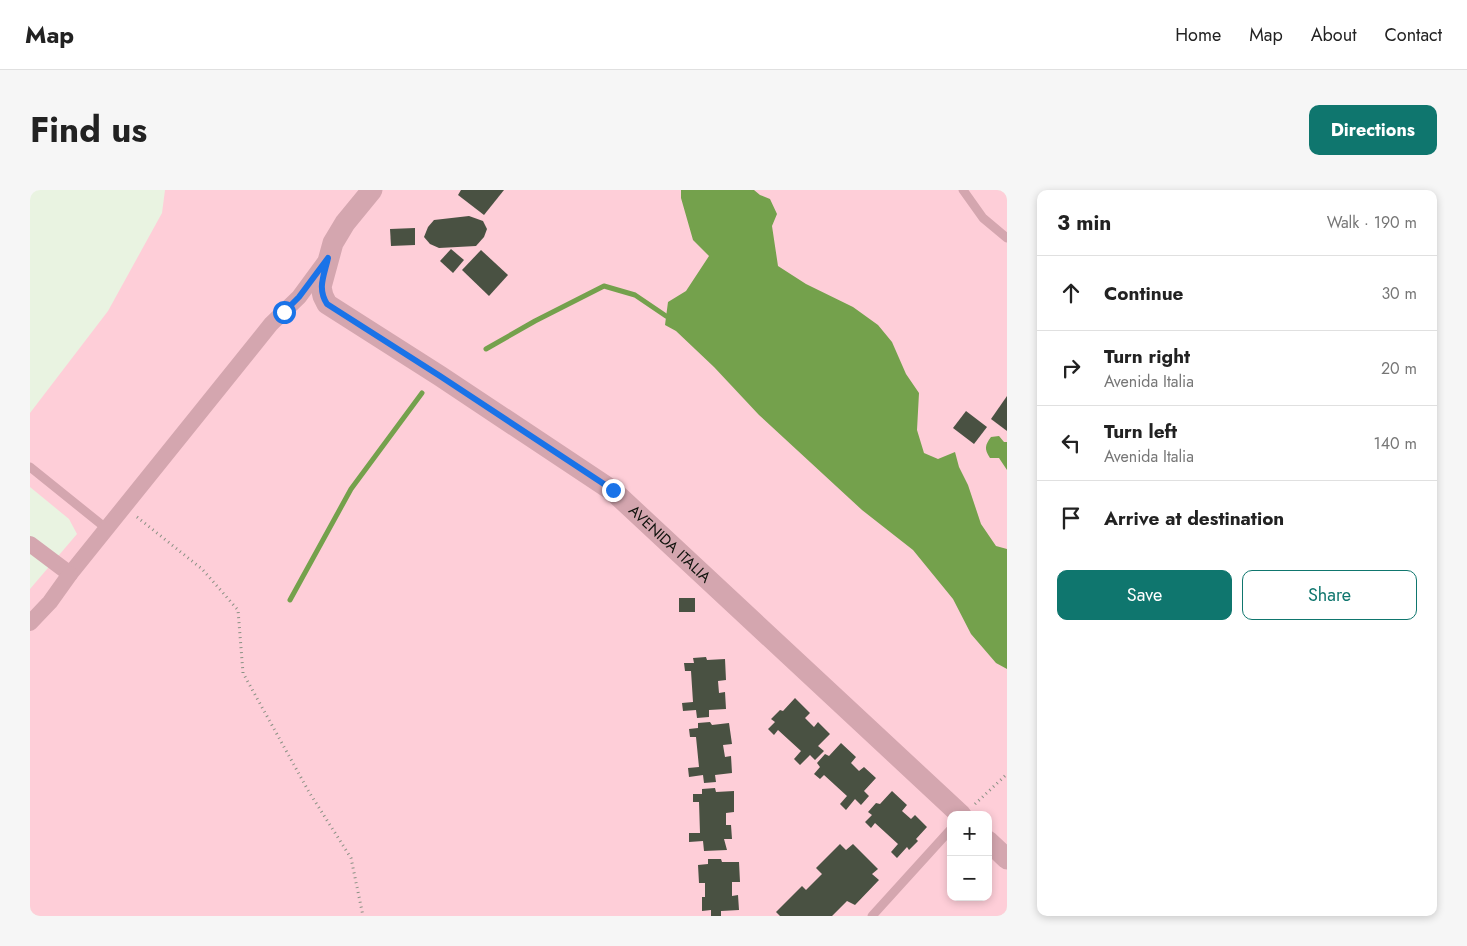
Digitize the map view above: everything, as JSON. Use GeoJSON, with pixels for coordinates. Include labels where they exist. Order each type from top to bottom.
{"type":"FeatureCollection","features":[{"type":"Feature","properties":{"kind":"street","name":"AVENIDA ITALIA"},"geometry":{"type":"LineString","coordinates":[[372,190],[345,223],[333,242],[321,287],[322,296],[327,304],[613,490],[966,811]]}},
{"type":"Feature","properties":{"kind":"street"},"geometry":{"type":"LineString","coordinates":[[30,623],[50,602],[70,574],[271,324],[299,297],[328,258]]}},
{"type":"Feature","properties":{"kind":"street"},"geometry":{"type":"LineString","coordinates":[[30,544],[70,574]]}},
{"type":"Feature","properties":{"kind":"street"},"geometry":{"type":"LineString","coordinates":[[992,845],[1007,859]]}},
{"type":"Feature","properties":{"kind":"lane"},"geometry":{"type":"LineString","coordinates":[[963,190],[983,218],[1007,238]]}},
{"type":"Feature","properties":{"kind":"lane"},"geometry":{"type":"LineString","coordinates":[[30,467],[107,529]]}},
{"type":"Feature","properties":{"kind":"lane"},"geometry":{"type":"LineString","coordinates":[[872,916],[947,833]]}},
{"type":"Feature","properties":{"kind":"path"},"geometry":{"type":"LineString","coordinates":[[125,507],[202,569],[238,610],[243,673],[309,792],[351,858],[363,916]]}},
{"type":"Feature","properties":{"kind":"path"},"geometry":{"type":"LineString","coordinates":[[966,811],[1007,774]]}},
{"type":"Feature","properties":{"kind":"shaded area"},"geometry":{"type":"Polygon","coordinates":[[[165,190],[1007,190],[1007,916],[30,916],[30,589],[77,534],[69,519],[30,487],[30,413],[108,311],[162,213],[165,190]]]}},
{"type":"Feature","properties":{"kind":"shaded area"},"geometry":{"type":"Polygon","coordinates":[[[681,190],[754,190],[770,199],[777,214],[772,226],[778,266],[806,284],[853,307],[878,325],[892,342],[906,374],[919,393],[917,430],[924,453],[938,459],[955,452],[981,524],[996,546],[1007,549],[1007,669],[996,663],[971,634],[953,599],[913,550],[862,510],[759,415],[714,367],[676,331],[665,325],[668,302],[686,291],[709,256],[693,240],[681,198],[681,190]]]}},
{"type":"Feature","properties":{"kind":"shaded area"},"geometry":{"type":"Polygon","coordinates":[[[999,436],[1004,442],[1007,442],[1007,470],[999,458],[990,458],[986,450],[986,445],[991,437],[999,436]]]}},
{"type":"Feature","properties":{"kind":"building"},"geometry":{"type":"Polygon","coordinates":[[[461,190],[504,190],[484,215],[458,195],[461,190]]]}},
{"type":"Feature","properties":{"kind":"building"},"geometry":{"type":"Polygon","coordinates":[[[469,216],[483,221],[487,229],[484,237],[476,246],[439,248],[430,244],[424,237],[428,227],[434,220],[469,216]]]}},
{"type":"Feature","properties":{"kind":"building"},"geometry":{"type":"Polygon","coordinates":[[[415,228],[415,245],[391,246],[390,229],[415,228]]]}},
{"type":"Feature","properties":{"kind":"building"},"geometry":{"type":"Polygon","coordinates":[[[451,249],[464,260],[453,273],[440,261],[451,249]]]}},
{"type":"Feature","properties":{"kind":"building"},"geometry":{"type":"Polygon","coordinates":[[[481,250],[508,275],[489,296],[462,270],[481,250]]]}},
{"type":"Feature","properties":{"kind":"building"},"geometry":{"type":"Polygon","coordinates":[[[1007,396],[1007,431],[991,419],[1007,396]]]}},
{"type":"Feature","properties":{"kind":"building"},"geometry":{"type":"Polygon","coordinates":[[[966,411],[987,427],[974,444],[953,428],[966,411]]]}},
{"type":"Feature","properties":{"kind":"building"},"geometry":{"type":"Polygon","coordinates":[[[679,598],[695,598],[695,612],[679,612],[679,598]]]}},
{"type":"Feature","properties":{"kind":"building"},"geometry":{"type":"Polygon","coordinates":[[[706,657],[707,660],[725,659],[726,680],[718,681],[719,693],[725,692],[726,709],[709,710],[709,717],[697,718],[696,710],[683,711],[682,703],[693,702],[691,671],[685,671],[684,663],[694,663],[693,658],[706,657]]]}},
{"type":"Feature","properties":{"kind":"building"},"geometry":{"type":"Polygon","coordinates":[[[795,698],[810,713],[805,718],[814,727],[818,722],[830,734],[818,746],[824,751],[815,760],[810,755],[800,765],[794,759],[801,751],[778,730],[774,735],[768,729],[775,722],[771,719],[780,710],[783,711],[795,698]]]}},
{"type":"Feature","properties":{"kind":"building"},"geometry":{"type":"Polygon","coordinates":[[[710,722],[712,725],[729,723],[732,744],[723,745],[725,757],[731,756],[732,773],[715,775],[716,782],[704,783],[703,775],[689,777],[688,768],[699,767],[696,737],[690,737],[689,729],[698,728],[698,723],[710,722]]]}},
{"type":"Feature","properties":{"kind":"building"},"geometry":{"type":"Polygon","coordinates":[[[841,743],[856,757],[851,763],[859,771],[864,767],[876,778],[864,791],[869,796],[861,805],[855,799],[846,810],[840,804],[847,796],[824,775],[820,779],[814,774],[820,767],[817,763],[825,754],[829,756],[841,743]]]}},
{"type":"Feature","properties":{"kind":"building"},"geometry":{"type":"Polygon","coordinates":[[[715,788],[716,792],[734,791],[734,812],[726,813],[726,825],[731,825],[732,839],[724,839],[727,850],[704,851],[703,841],[689,842],[689,833],[700,833],[699,802],[693,802],[693,794],[702,794],[702,789],[715,788]]]}},
{"type":"Feature","properties":{"kind":"building"},"geometry":{"type":"Polygon","coordinates":[[[892,791],[907,805],[902,811],[911,819],[915,815],[927,827],[916,839],[918,841],[909,850],[907,847],[897,858],[891,852],[898,844],[875,823],[871,828],[865,822],[872,815],[868,812],[876,803],[880,804],[892,791]]]}},
{"type":"Feature","properties":{"kind":"building"},"geometry":{"type":"Polygon","coordinates":[[[840,844],[846,850],[853,844],[878,869],[872,874],[879,880],[855,905],[847,901],[832,916],[780,916],[776,912],[802,886],[806,890],[822,874],[816,868],[840,844]]]}},
{"type":"Feature","properties":{"kind":"building"},"geometry":{"type":"Polygon","coordinates":[[[708,859],[721,859],[722,862],[739,862],[740,882],[732,882],[732,896],[738,895],[739,910],[721,911],[721,916],[711,916],[711,910],[702,911],[705,883],[699,883],[698,865],[708,864],[708,859]]]}},
{"type":"Feature","properties":{"kind":"waterway"},"geometry":{"type":"LineString","coordinates":[[486,349],[535,321],[604,286],[635,295],[666,316]]}},
{"type":"Feature","properties":{"kind":"waterway"},"geometry":{"type":"LineString","coordinates":[[290,600],[351,489],[422,393]]}},
{"type":"Feature","properties":{"kind":"route"},"geometry":{"type":"LineString","coordinates":[[284,312],[299,297],[328,258],[321,287],[322,296],[327,304],[613,490]]}}]}
